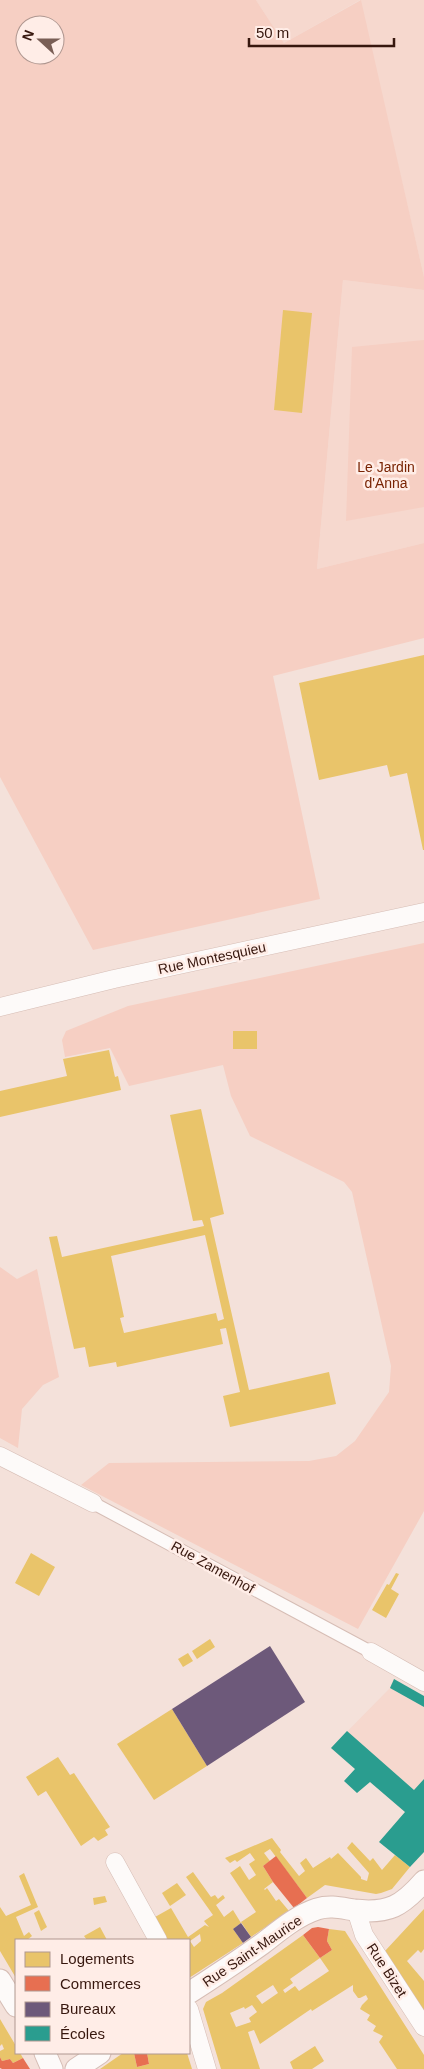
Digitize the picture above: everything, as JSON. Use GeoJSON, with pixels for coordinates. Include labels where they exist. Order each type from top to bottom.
{"type":"FeatureCollection","features":[{"type":"Feature","properties":{"kind":"street","name":"Rue Montesquieu"},"geometry":{"type":"LineString","coordinates":[[0,1007],[133,975],[424,912]]}},
{"type":"Feature","properties":{"kind":"street","name":"Rue Zamenhof"},"geometry":{"type":"LineString","coordinates":[[0,1456],[93,1503],[424,1682]]}},
{"type":"Feature","properties":{"kind":"street"},"geometry":{"type":"LineString","coordinates":[[115,1862],[157,1939]]}},
{"type":"Feature","properties":{"kind":"street","name":"Rue Saint-Maurice"},"geometry":{"type":"LineString","coordinates":[[190,1991],[221,1973],[299,1917],[317,1909],[334,1906],[356,1910],[384,1910],[397,1906],[424,1881]]}},
{"type":"Feature","properties":{"kind":"street","name":"Rue Bizet"},"geometry":{"type":"LineString","coordinates":[[356,1910],[364,1935],[424,2027]]}},
{"type":"Feature","properties":{"kind":"street"},"geometry":{"type":"LineString","coordinates":[[0,1980],[15,2004]]}},
{"type":"Feature","properties":{"kind":"street"},"geometry":{"type":"LineString","coordinates":[[190,2012],[207,2069]]}},
{"type":"Feature","properties":{"kind":"street"},"geometry":{"type":"LineString","coordinates":[[45,2054],[52,2069]]}},
{"type":"Feature","properties":{"kind":"street"},"geometry":{"type":"LineString","coordinates":[[76,2069],[98,2054]]}},
{"type":"Feature","properties":{"kind":"shaded area"},"geometry":{"type":"Polygon","coordinates":[[[256,0],[360,0],[284,43],[256,0]]]}},
{"type":"Feature","properties":{"kind":"shaded area"},"geometry":{"type":"Polygon","coordinates":[[[360,0],[424,0],[424,277],[360,0]]]}},
{"type":"Feature","properties":{"kind":"shaded area"},"geometry":{"type":"Polygon","coordinates":[[[343,280],[424,290],[424,543],[317,569],[343,280]]]}},
{"type":"Feature","properties":{"kind":"shaded area"},"geometry":{"type":"Polygon","coordinates":[[[394,1679],[424,1696],[424,1852],[419,1857],[388,1832],[405,1812],[331,1748],[390,1688],[394,1679]]]}},
{"type":"Feature","properties":{"kind":"green space"},"geometry":{"type":"Polygon","coordinates":[[[0,0],[256,0],[284,43],[361,0],[424,277],[424,290],[343,280],[317,569],[424,543],[424,638],[273,676],[320,899],[93,950],[0,777],[0,0]]]}},
{"type":"Feature","properties":{"kind":"green space","name":"Le Jardin d'Anna"},"geometry":{"type":"Polygon","coordinates":[[[424,340],[424,507],[346,521],[352,347],[424,340]]]}},
{"type":"Feature","properties":{"kind":"green space"},"geometry":{"type":"Polygon","coordinates":[[[424,943],[424,1511],[358,1629],[81,1485],[109,1463],[309,1461],[336,1456],[355,1441],[389,1392],[391,1366],[352,1192],[344,1182],[250,1136],[231,1096],[223,1065],[129,1086],[110,1048],[65,1057],[62,1040],[66,1031],[128,1006],[424,943]]]}},
{"type":"Feature","properties":{"kind":"green space"},"geometry":{"type":"Polygon","coordinates":[[[0,1267],[17,1279],[37,1269],[59,1377],[43,1385],[22,1409],[18,1448],[0,1438],[0,1267]]]}},
{"type":"Feature","properties":{"kind":"building: Logements"},"geometry":{"type":"Polygon","coordinates":[[[283,310],[312,313],[302,413],[274,410],[283,310]]]}},
{"type":"Feature","properties":{"kind":"building: Logements"},"geometry":{"type":"Polygon","coordinates":[[[424,655],[423,850],[407,773],[390,777],[387,765],[319,780],[299,683],[424,655]]]}},
{"type":"Feature","properties":{"kind":"building: Logements"},"geometry":{"type":"Polygon","coordinates":[[[233,1031],[257,1031],[257,1049],[233,1049],[233,1031]]]}},
{"type":"Feature","properties":{"kind":"building: Logements"},"geometry":{"type":"Polygon","coordinates":[[[109,1050],[115,1077],[118,1076],[121,1090],[0,1117],[0,1091],[67,1076],[63,1059],[109,1050]]]}},
{"type":"Feature","properties":{"kind":"building: Logements"},"geometry":{"type":"Polygon","coordinates":[[[201,1109],[224,1214],[210,1218],[249,1390],[329,1372],[336,1404],[230,1427],[223,1396],[240,1392],[226,1328],[220,1329],[223,1344],[117,1367],[116,1362],[89,1367],[85,1347],[74,1349],[49,1237],[57,1236],[62,1257],[204,1226],[202,1220],[193,1221],[170,1115],[201,1109]],[[205,1235],[111,1256],[124,1317],[120,1318],[124,1333],[216,1313],[218,1321],[224,1319],[205,1235]]]}},
{"type":"Feature","properties":{"kind":"building: Logements"},"geometry":{"type":"Polygon","coordinates":[[[31,1553],[55,1567],[39,1596],[15,1583],[31,1553]]]}},
{"type":"Feature","properties":{"kind":"building: Logements"},"geometry":{"type":"Polygon","coordinates":[[[396,1573],[399,1574],[391,1589],[399,1594],[386,1618],[372,1610],[387,1584],[389,1585],[396,1573]]]}},
{"type":"Feature","properties":{"kind":"building: Logements"},"geometry":{"type":"Polygon","coordinates":[[[210,1639],[215,1647],[197,1659],[192,1651],[210,1639]]]}},
{"type":"Feature","properties":{"kind":"building: Logements"},"geometry":{"type":"Polygon","coordinates":[[[188,1653],[193,1661],[183,1667],[178,1659],[188,1653]]]}},
{"type":"Feature","properties":{"kind":"building: Logements"},"geometry":{"type":"Polygon","coordinates":[[[172,1709],[207,1766],[154,1800],[117,1744],[172,1709]]]}},
{"type":"Feature","properties":{"kind":"building: Logements"},"geometry":{"type":"Polygon","coordinates":[[[58,1757],[70,1775],[74,1773],[110,1827],[105,1830],[108,1835],[98,1841],[94,1837],[81,1846],[46,1791],[38,1796],[26,1777],[58,1757]]]}},
{"type":"Feature","properties":{"kind":"building: Logements"},"geometry":{"type":"Polygon","coordinates":[[[272,1838],[281,1850],[280,1852],[299,1876],[305,1871],[300,1863],[306,1858],[313,1868],[330,1857],[331,1859],[338,1853],[361,1879],[367,1881],[369,1873],[347,1848],[352,1842],[370,1861],[373,1858],[382,1870],[395,1855],[410,1867],[392,1889],[381,1893],[376,1894],[325,1885],[307,1898],[270,1849],[264,1853],[270,1861],[263,1866],[273,1882],[264,1889],[267,1888],[276,1901],[279,1899],[289,1911],[251,1937],[241,1922],[256,1912],[230,1873],[240,1866],[249,1880],[256,1875],[249,1864],[255,1860],[250,1853],[237,1862],[235,1860],[230,1863],[225,1858],[272,1838]]]}},
{"type":"Feature","properties":{"kind":"building: Logements"},"geometry":{"type":"Polygon","coordinates":[[[193,1872],[211,1897],[215,1895],[218,1899],[223,1895],[225,1898],[216,1905],[224,1917],[233,1910],[241,1923],[233,1929],[243,1943],[190,1977],[190,1941],[190,1939],[167,1939],[155,1917],[171,1908],[188,1937],[205,1925],[209,1927],[204,1921],[213,1915],[186,1877],[193,1872]],[[200,1934],[190,1941],[194,1947],[201,1941],[200,1934]]]}},
{"type":"Feature","properties":{"kind":"building: Logements"},"geometry":{"type":"Polygon","coordinates":[[[24,1873],[38,1907],[16,1917],[24,1936],[29,1932],[32,1936],[28,1939],[15,1939],[15,1976],[0,1951],[0,1907],[6,1916],[31,1905],[19,1876],[24,1873]]]}},
{"type":"Feature","properties":{"kind":"building: Logements"},"geometry":{"type":"Polygon","coordinates":[[[177,1883],[186,1895],[170,1906],[162,1893],[177,1883]]]}},
{"type":"Feature","properties":{"kind":"building: Logements"},"geometry":{"type":"Polygon","coordinates":[[[105,1896],[107,1902],[94,1905],[93,1898],[105,1896]]]}},
{"type":"Feature","properties":{"kind":"building: Logements"},"geometry":{"type":"Polygon","coordinates":[[[424,1909],[424,1949],[421,1953],[418,1950],[407,1961],[424,1981],[424,2017],[385,1958],[385,1951],[424,1909]]]}},
{"type":"Feature","properties":{"kind":"building: Logements"},"geometry":{"type":"Polygon","coordinates":[[[39,1910],[47,1927],[41,1931],[34,1913],[39,1910]]]}},
{"type":"Feature","properties":{"kind":"building: Logements"},"geometry":{"type":"Polygon","coordinates":[[[100,1927],[106,1939],[86,1939],[84,1936],[100,1927]]]}},
{"type":"Feature","properties":{"kind":"building: Logements"},"geometry":{"type":"Polygon","coordinates":[[[329,1929],[345,1931],[424,2055],[424,2069],[397,2069],[379,2042],[383,2036],[373,2031],[376,2026],[367,2020],[370,2015],[360,2009],[368,1999],[366,1995],[358,1998],[353,1991],[353,1985],[312,2011],[311,2009],[260,2044],[254,2030],[248,2032],[260,2069],[221,2069],[203,2009],[206,2002],[222,1993],[303,1935],[320,1958],[332,1950],[327,1941],[329,1929]],[[320,1958],[290,1979],[293,1983],[283,1990],[285,1993],[295,1986],[299,1991],[329,1971],[320,1958]],[[273,1985],[256,1996],[262,2004],[278,1993],[273,1985]],[[252,2005],[230,2013],[236,2027],[251,2022],[249,2018],[257,2012],[252,2005]]]}},
{"type":"Feature","properties":{"kind":"building: Logements"},"geometry":{"type":"Polygon","coordinates":[[[0,2019],[15,2044],[15,2054],[21,2054],[23,2058],[13,2063],[10,2059],[2,2061],[0,2051],[4,2049],[2,2044],[0,2046],[0,2019]]]}},
{"type":"Feature","properties":{"kind":"building: Logements"},"geometry":{"type":"Polygon","coordinates":[[[315,2046],[324,2061],[312,2069],[293,2069],[290,2062],[315,2046]]]}},
{"type":"Feature","properties":{"kind":"building: Logements"},"geometry":{"type":"Polygon","coordinates":[[[122,2054],[134,2054],[137,2067],[149,2064],[147,2054],[187,2054],[192,2069],[100,2069],[122,2054]]]}},
{"type":"Feature","properties":{"kind":"building: Commerces"},"geometry":{"type":"Polygon","coordinates":[[[276,1856],[307,1898],[294,1908],[263,1866],[276,1856]]]}},
{"type":"Feature","properties":{"kind":"building: Commerces"},"geometry":{"type":"Polygon","coordinates":[[[312,1928],[329,1929],[327,1941],[332,1950],[320,1958],[303,1935],[312,1928]]]}},
{"type":"Feature","properties":{"kind":"building: Commerces"},"geometry":{"type":"Polygon","coordinates":[[[134,2054],[147,2054],[149,2064],[137,2067],[134,2054]]]}},
{"type":"Feature","properties":{"kind":"building: Commerces"},"geometry":{"type":"Polygon","coordinates":[[[0,2057],[2,2061],[10,2059],[13,2063],[23,2058],[30,2069],[2,2069],[0,2068],[0,2057]]]}},
{"type":"Feature","properties":{"kind":"building: Bureaux"},"geometry":{"type":"Polygon","coordinates":[[[270,1646],[305,1702],[207,1766],[172,1709],[270,1646]]]}},
{"type":"Feature","properties":{"kind":"building: Bureaux"},"geometry":{"type":"Polygon","coordinates":[[[241,1923],[251,1937],[243,1943],[233,1929],[241,1923]]]}},
{"type":"Feature","properties":{"kind":"building: Écoles"},"geometry":{"type":"Polygon","coordinates":[[[394,1679],[424,1696],[424,1707],[390,1688],[394,1679]]]}},
{"type":"Feature","properties":{"kind":"building: Écoles"},"geometry":{"type":"Polygon","coordinates":[[[347,1731],[414,1790],[424,1779],[424,1852],[410,1867],[379,1842],[405,1812],[370,1782],[357,1793],[344,1781],[355,1769],[331,1748],[347,1731]]]}}]}
